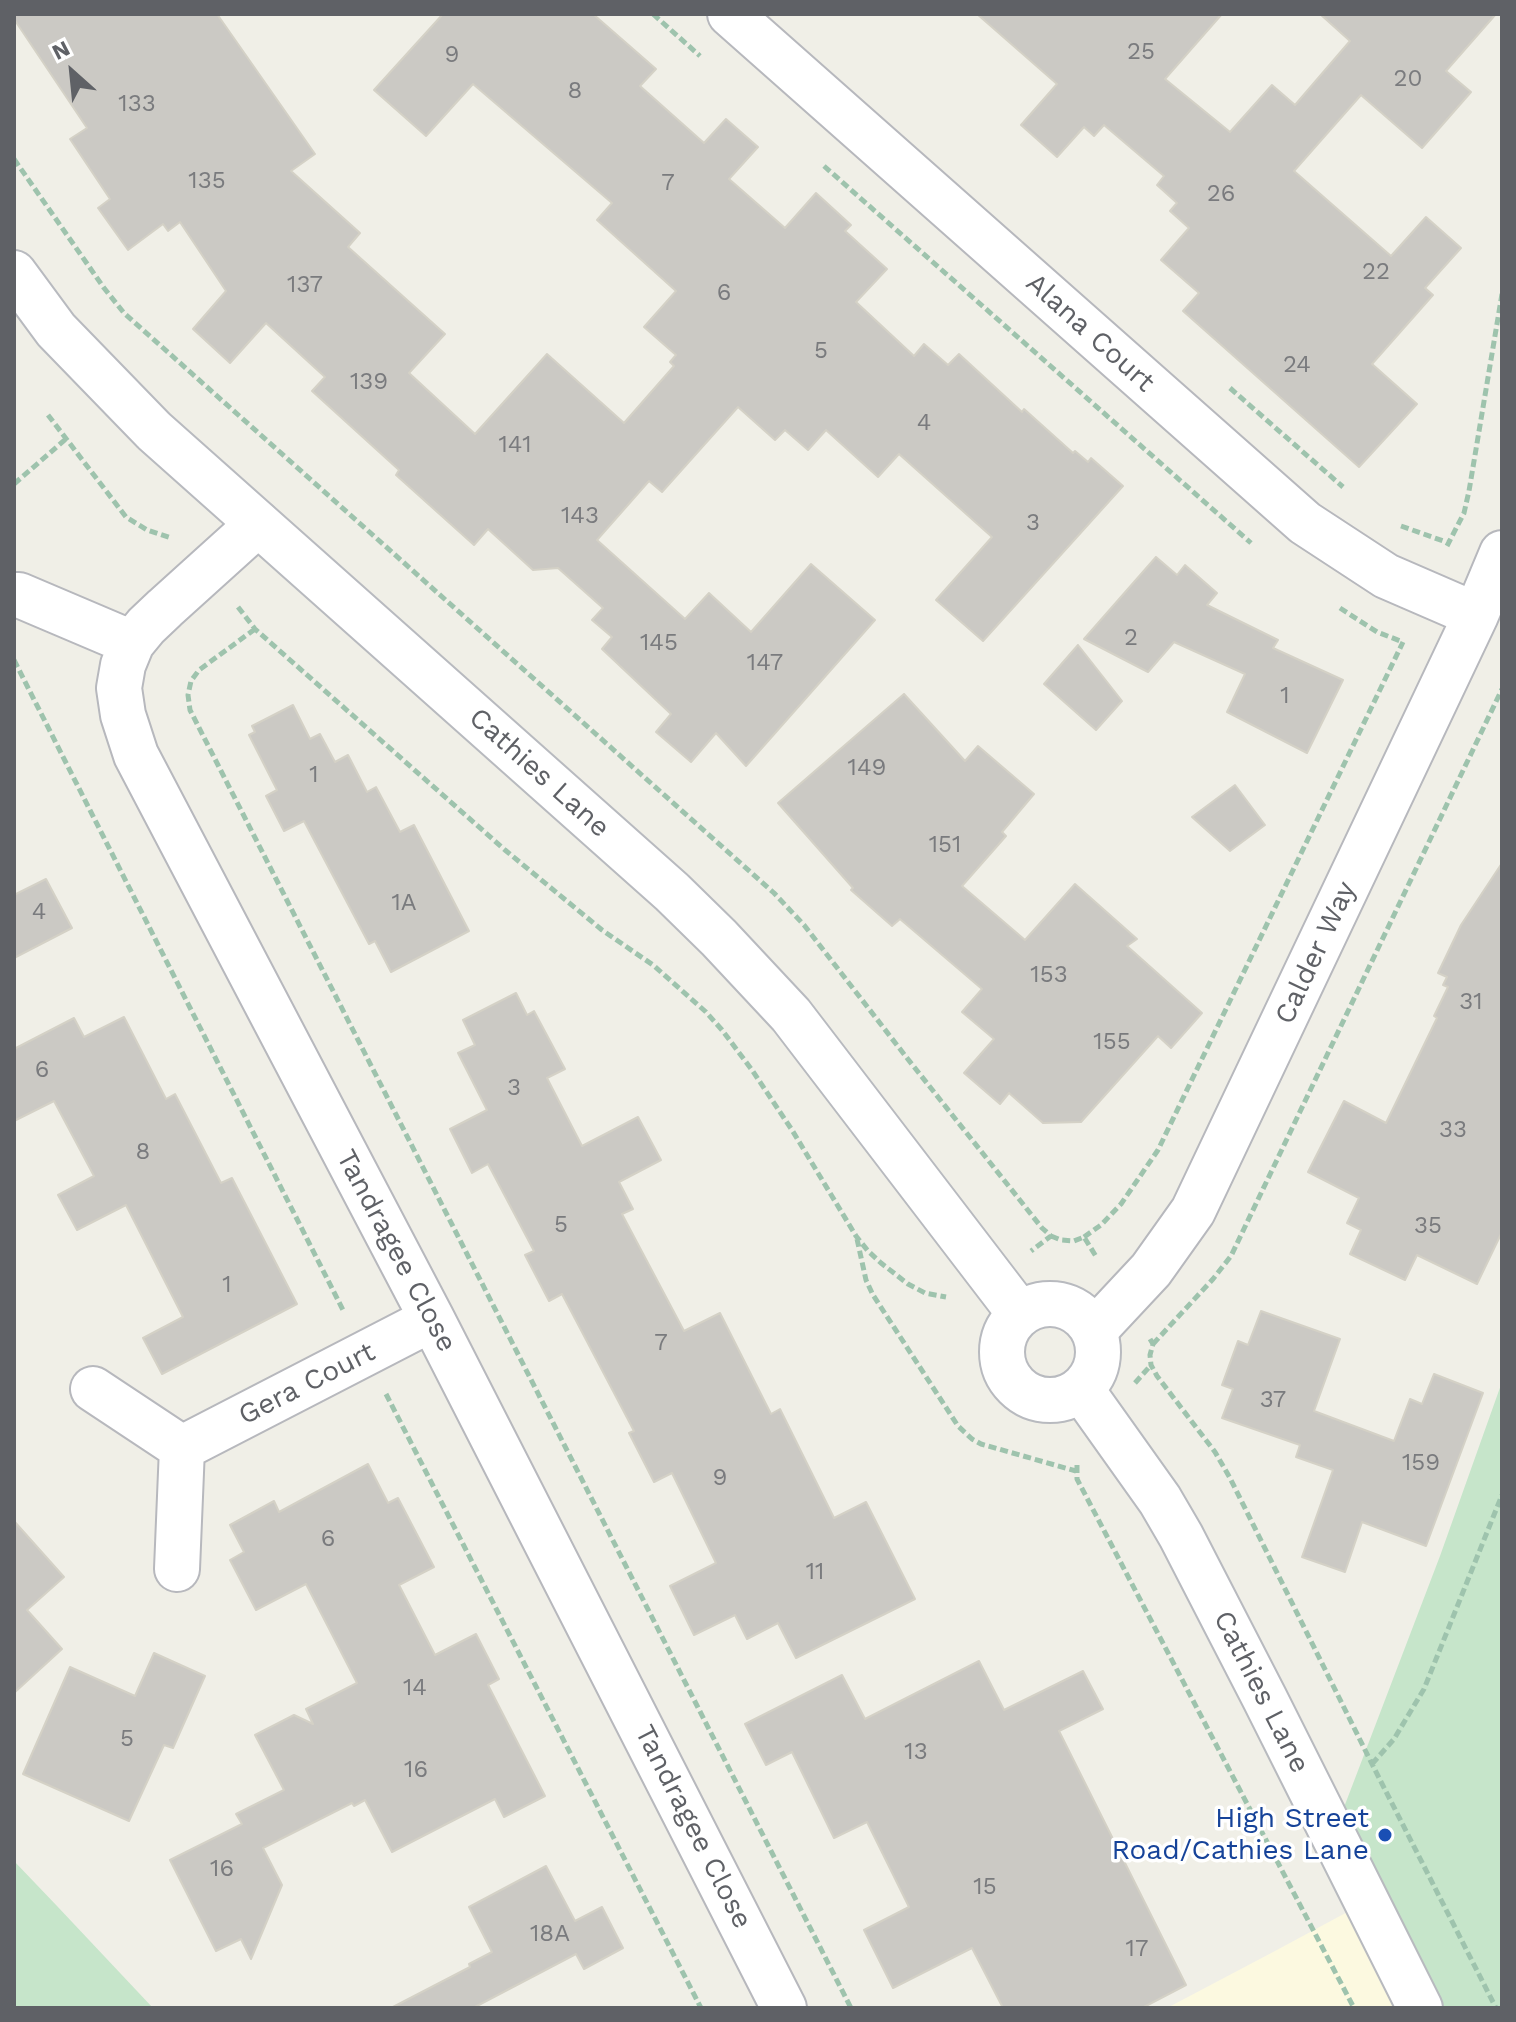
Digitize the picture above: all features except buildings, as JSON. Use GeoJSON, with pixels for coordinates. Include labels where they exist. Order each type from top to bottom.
{"type":"FeatureCollection","features":[{"type":"Feature","properties":{"kind":"street","name":"Alana Court"},"geometry":{"type":"LineString","coordinates":[[730,14],[1305,523],[1386,576],[1476,615]]}},
{"type":"Feature","properties":{"kind":"street","name":"Cathies Lane"},"geometry":{"type":"LineString","coordinates":[[14,273],[56,330],[154,431],[672,892],[719,938],[791,1015],[1020,1314]]}},
{"type":"Feature","properties":{"kind":"street","name":"Tandragee Close"},"geometry":{"type":"LineString","coordinates":[[258,524],[165,608],[132,643],[123,665],[119,688],[123,715],[136,755],[432,1319],[784,2008]]}},
{"type":"Feature","properties":{"kind":"street","name":"Calder Way"},"geometry":{"type":"LineString","coordinates":[[1094,1331],[1151,1270],[1193,1211],[1476,615],[1502,553]]}},
{"type":"Feature","properties":{"kind":"street"},"geometry":{"type":"LineString","coordinates":[[14,595],[132,643]]}},
{"type":"Feature","properties":{"kind":"street"},"geometry":{"type":"LineString","coordinates":[[1046,1303],[1075,1310],[1086,1319],[1094,1331],[1098,1362],[1081,1389],[1066,1397],[1049,1400],[1033,1397],[1018,1388],[1002,1359],[1003,1342],[1009,1327],[1020,1314],[1046,1303]]}},
{"type":"Feature","properties":{"kind":"street","name":"Gera Court"},"geometry":{"type":"LineString","coordinates":[[182,1448],[432,1319]]}},
{"type":"Feature","properties":{"kind":"street"},"geometry":{"type":"LineString","coordinates":[[93,1389],[182,1448],[177,1569]]}},
{"type":"Feature","properties":{"kind":"street","name":"Cathies Lane"},"geometry":{"type":"LineString","coordinates":[[1081,1389],[1160,1500],[1181,1536],[1420,2008]]}},
{"type":"Feature","properties":{"kind":"path"},"geometry":{"type":"LineString","coordinates":[[14,159],[124,313],[774,893],[804,925],[1051,1236],[1061,1240],[1074,1241],[1101,1225],[1121,1204],[1158,1150],[1407,634]]}},
{"type":"Feature","properties":{"kind":"path"},"geometry":{"type":"LineString","coordinates":[[1442,555],[1464,513],[1502,294]]}},
{"type":"Feature","properties":{"kind":"path"},"geometry":{"type":"LineString","coordinates":[[1223,381],[1354,497]]}},
{"type":"Feature","properties":{"kind":"path"},"geometry":{"type":"LineString","coordinates":[[48,415],[126,517],[147,530],[178,540]]}},
{"type":"Feature","properties":{"kind":"path"},"geometry":{"type":"LineString","coordinates":[[14,484],[67,438]]}},
{"type":"Feature","properties":{"kind":"path"},"geometry":{"type":"LineString","coordinates":[[1389,519],[1400,526],[1449,543]]}},
{"type":"Feature","properties":{"kind":"path"},"geometry":{"type":"LineString","coordinates":[[230,596],[255,629],[505,850],[602,930],[653,965],[706,1012],[752,1070],[856,1236],[881,1263],[908,1284],[925,1293],[952,1297]]}},
{"type":"Feature","properties":{"kind":"path"},"geometry":{"type":"LineString","coordinates":[[255,629],[199,670],[191,681],[188,695],[190,710],[851,2008]]}},
{"type":"Feature","properties":{"kind":"path"},"geometry":{"type":"LineString","coordinates":[[14,660],[349,1322]]}},
{"type":"Feature","properties":{"kind":"path"},"geometry":{"type":"LineString","coordinates":[[1496,2008],[1230,1478],[1215,1452],[1157,1376],[1150,1355],[1153,1344],[1231,1256],[1502,689]]}},
{"type":"Feature","properties":{"kind":"path"},"geometry":{"type":"LineString","coordinates":[[856,1236],[866,1280],[873,1295],[958,1426],[981,1444],[1077,1467],[1077,1479],[1354,2008]]}},
{"type":"Feature","properties":{"kind":"path"},"geometry":{"type":"LineString","coordinates":[[1027,1254],[1051,1236]]}},
{"type":"Feature","properties":{"kind":"path"},"geometry":{"type":"LineString","coordinates":[[1084,1237],[1098,1260]]}},
{"type":"Feature","properties":{"kind":"path"},"geometry":{"type":"LineString","coordinates":[[1145,1331],[1153,1344]]}},
{"type":"Feature","properties":{"kind":"path"},"geometry":{"type":"LineString","coordinates":[[1135,1384],[1151,1365]]}},
{"type":"Feature","properties":{"kind":"path"},"geometry":{"type":"LineString","coordinates":[[383,1387],[701,2008]]}},
{"type":"Feature","properties":{"kind":"path"},"geometry":{"type":"LineString","coordinates":[[1372,1764],[1394,1739],[1424,1689],[1502,1495]]}},
{"type":"Feature","properties":{"kind":"shaded area"},"geometry":{"type":"Polygon","coordinates":[[[1366,1902],[1420,2008],[1167,2008],[1275,1951],[1366,1902]]]}},
{"type":"Feature","properties":{"kind":"green space"},"geometry":{"type":"Polygon","coordinates":[[[1502,1382],[1502,2008],[1420,2008],[1333,1836],[1440,1556],[1502,1382]]]}},
{"type":"Feature","properties":{"kind":"green space"},"geometry":{"type":"Polygon","coordinates":[[[14,1861],[57,1906],[153,2008],[14,2008],[14,1861]]]}},
{"type":"Feature","properties":{"kind":"place","name":"High Street Road/Cathies Lane"},"geometry":{"type":"Point","coordinates":[1385,1835]}}]}
